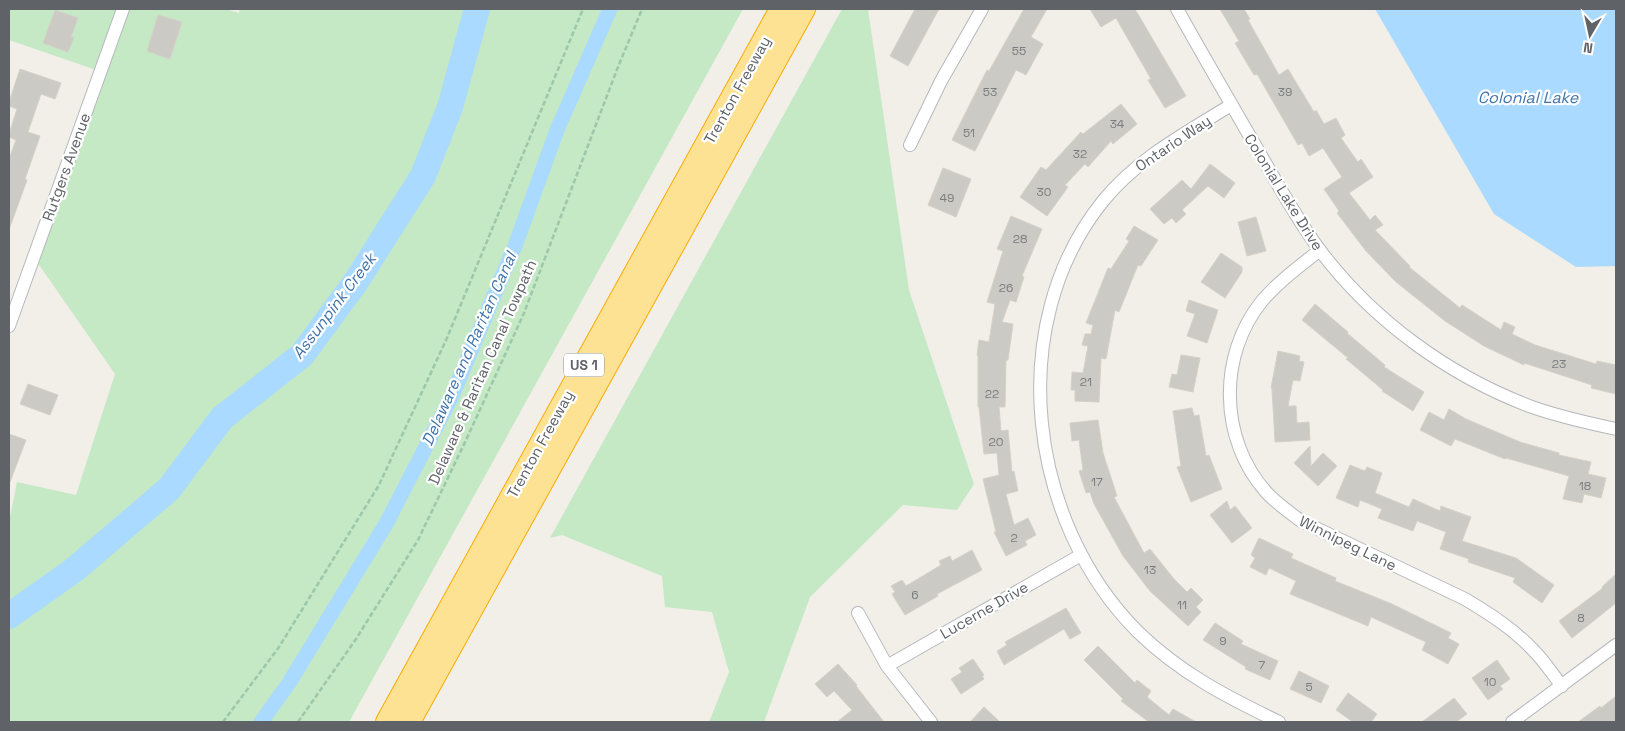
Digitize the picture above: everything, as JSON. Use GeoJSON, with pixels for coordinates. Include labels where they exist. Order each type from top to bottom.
{"type":"FeatureCollection","features":[{"type":"Feature","properties":{"kind":"highway","name":"Trenton Freeway"},"geometry":{"type":"LineString","coordinates":[[387,722],[781,9]]}},
{"type":"Feature","properties":{"kind":"highway","name":"Trenton Freeway"},"geometry":{"type":"LineString","coordinates":[[409,722],[804,9]]}},
{"type":"Feature","properties":{"kind":"street","name":"Rutgers Avenue"},"geometry":{"type":"LineString","coordinates":[[9,326],[12,304],[123,9]]}},
{"type":"Feature","properties":{"kind":"street"},"geometry":{"type":"LineString","coordinates":[[910,145],[941,81],[982,9]]}},
{"type":"Feature","properties":{"kind":"street","name":"Colonial Lake Drive"},"geometry":{"type":"LineString","coordinates":[[1176,9],[1303,226],[1320,250],[1360,296],[1390,324],[1423,349],[1494,391],[1532,407],[1580,422],[1616,429]]}},
{"type":"Feature","properties":{"kind":"street","name":"Ontario Way"},"geometry":{"type":"LineString","coordinates":[[1231,105],[1149,156],[1125,177],[1103,201],[1085,227],[1059,281],[1049,315],[1043,350],[1040,386],[1041,422],[1046,457],[1054,491],[1066,525],[1094,577],[1113,604],[1137,631],[1164,656],[1193,678],[1279,722]]}},
{"type":"Feature","properties":{"kind":"street","name":"Winnipeg Lane"},"geometry":{"type":"LineString","coordinates":[[1320,250],[1278,284],[1262,301],[1249,321],[1239,342],[1232,364],[1230,411],[1242,454],[1266,491],[1282,508],[1301,521],[1465,599],[1488,612],[1513,631],[1536,653],[1562,686]]}},
{"type":"Feature","properties":{"kind":"street","name":"Lucerne Drive"},"geometry":{"type":"LineString","coordinates":[[887,666],[1081,555]]}},
{"type":"Feature","properties":{"kind":"street"},"geometry":{"type":"LineString","coordinates":[[858,613],[887,666],[930,722]]}},
{"type":"Feature","properties":{"kind":"street"},"geometry":{"type":"LineString","coordinates":[[1512,722],[1616,645]]}},
{"type":"Feature","properties":{"kind":"path"},"geometry":{"type":"LineString","coordinates":[[223,722],[279,647],[379,485],[447,338],[583,9]]}},
{"type":"Feature","properties":{"kind":"path","name":"Delaware & Raritan Canal Towpath"},"geometry":{"type":"LineString","coordinates":[[298,722],[356,639],[418,540],[524,313],[642,9]]}},
{"type":"Feature","properties":{"kind":"green space"},"geometry":{"type":"Polygon","coordinates":[[[9,9],[225,9],[239,13],[240,9],[743,9],[349,722],[9,722],[9,522],[17,482],[76,495],[115,374],[35,259],[102,72],[9,40],[9,9]]]}},
{"type":"Feature","properties":{"kind":"green space"},"geometry":{"type":"Polygon","coordinates":[[[842,9],[868,9],[909,290],[974,484],[957,510],[903,505],[810,597],[764,722],[709,722],[729,672],[712,612],[665,607],[662,576],[562,535],[550,538],[842,9]]]}},
{"type":"Feature","properties":{"kind":"water","name":"Colonial Lake"},"geometry":{"type":"Polygon","coordinates":[[[1375,9],[1616,9],[1616,266],[1576,267],[1494,214],[1375,9]]]}},
{"type":"Feature","properties":{"kind":"building"},"geometry":{"type":"Polygon","coordinates":[[[915,9],[939,9],[908,66],[890,56],[915,9]]]}},
{"type":"Feature","properties":{"kind":"building"},"geometry":{"type":"Polygon","coordinates":[[[1024,9],[1047,9],[1031,37],[1043,44],[1026,75],[1016,70],[975,151],[952,140],[987,70],[989,71],[1024,9]]]}},
{"type":"Feature","properties":{"kind":"building"},"geometry":{"type":"Polygon","coordinates":[[[1090,9],[1135,9],[1186,96],[1165,108],[1148,80],[1151,79],[1116,18],[1101,27],[1090,9]]]}},
{"type":"Feature","properties":{"kind":"building"},"geometry":{"type":"Polygon","coordinates":[[[1220,9],[1244,9],[1250,19],[1248,20],[1279,75],[1288,69],[1314,112],[1316,110],[1324,124],[1336,118],[1345,135],[1341,138],[1358,162],[1361,159],[1373,177],[1349,193],[1370,220],[1375,215],[1383,225],[1375,230],[1409,267],[1460,308],[1462,305],[1501,330],[1504,322],[1515,327],[1512,334],[1535,345],[1596,364],[1597,361],[1616,365],[1616,394],[1591,388],[1592,385],[1524,363],[1524,365],[1484,346],[1445,321],[1396,282],[1366,251],[1337,213],[1339,211],[1324,189],[1342,177],[1323,148],[1309,156],[1302,143],[1298,145],[1257,74],[1254,75],[1235,43],[1239,41],[1220,9]]]}},
{"type":"Feature","properties":{"kind":"building"},"geometry":{"type":"Polygon","coordinates":[[[55,10],[78,18],[71,37],[74,37],[68,52],[43,43],[55,10]]]}},
{"type":"Feature","properties":{"kind":"building"},"geometry":{"type":"Polygon","coordinates":[[[158,15],[182,22],[170,59],[147,51],[158,15]]]}},
{"type":"Feature","properties":{"kind":"building"},"geometry":{"type":"Polygon","coordinates":[[[20,69],[61,83],[55,99],[41,94],[28,132],[40,136],[25,179],[27,180],[9,227],[9,159],[16,140],[9,137],[9,134],[17,109],[9,106],[9,102],[20,69]]]}},
{"type":"Feature","properties":{"kind":"building"},"geometry":{"type":"Polygon","coordinates":[[[1121,104],[1137,124],[1113,144],[1111,141],[1088,167],[1085,164],[1065,185],[1068,187],[1047,216],[1020,197],[1041,167],[1046,170],[1081,132],[1083,134],[1121,104]]]}},
{"type":"Feature","properties":{"kind":"building"},"geometry":{"type":"Polygon","coordinates":[[[1210,164],[1235,183],[1224,198],[1208,186],[1182,210],[1186,214],[1176,223],[1172,218],[1164,224],[1150,209],[1182,180],[1191,189],[1210,164]]]}},
{"type":"Feature","properties":{"kind":"building"},"geometry":{"type":"Polygon","coordinates":[[[943,168],[971,179],[956,217],[928,205],[943,168]]]}},
{"type":"Feature","properties":{"kind":"building"},"geometry":{"type":"Polygon","coordinates":[[[1011,216],[1042,229],[1022,276],[1024,277],[1016,302],[1010,300],[1002,322],[1013,324],[1008,360],[1006,360],[1005,407],[999,407],[1001,431],[1008,430],[1012,472],[1014,471],[1018,491],[1006,494],[1014,525],[1028,518],[1036,535],[1025,541],[1027,545],[1006,556],[994,532],[996,532],[983,479],[999,475],[997,453],[984,454],[978,407],[977,355],[979,340],[989,342],[995,304],[987,302],[1003,251],[997,249],[1011,216]]]}},
{"type":"Feature","properties":{"kind":"building"},"geometry":{"type":"Polygon","coordinates":[[[1256,217],[1266,251],[1247,256],[1238,222],[1256,217]]]}},
{"type":"Feature","properties":{"kind":"building"},"geometry":{"type":"Polygon","coordinates":[[[1134,226],[1158,240],[1141,266],[1138,265],[1119,312],[1115,310],[1106,359],[1101,358],[1099,402],[1075,401],[1075,390],[1071,390],[1072,372],[1083,373],[1088,346],[1082,345],[1085,334],[1091,334],[1093,325],[1086,323],[1108,268],[1111,269],[1129,241],[1126,239],[1134,226]]]}},
{"type":"Feature","properties":{"kind":"building"},"geometry":{"type":"Polygon","coordinates":[[[1221,253],[1242,267],[1242,272],[1225,298],[1201,282],[1221,253]]]}},
{"type":"Feature","properties":{"kind":"building"},"geometry":{"type":"Polygon","coordinates":[[[1189,300],[1218,310],[1207,343],[1187,336],[1195,314],[1186,311],[1189,300]]]}},
{"type":"Feature","properties":{"kind":"building"},"geometry":{"type":"Polygon","coordinates":[[[1315,304],[1385,365],[1384,367],[1424,392],[1413,411],[1382,391],[1346,359],[1348,358],[1302,320],[1315,304]]]}},
{"type":"Feature","properties":{"kind":"building"},"geometry":{"type":"Polygon","coordinates":[[[1278,351],[1300,356],[1299,361],[1304,362],[1300,381],[1293,380],[1288,406],[1296,406],[1297,423],[1309,422],[1310,440],[1275,442],[1271,388],[1278,351]]]}},
{"type":"Feature","properties":{"kind":"building"},"geometry":{"type":"Polygon","coordinates":[[[1181,355],[1200,358],[1193,392],[1169,387],[1172,374],[1177,375],[1181,355]]]}},
{"type":"Feature","properties":{"kind":"building"},"geometry":{"type":"Polygon","coordinates":[[[28,384],[58,395],[50,415],[20,404],[28,384]]]}},
{"type":"Feature","properties":{"kind":"building"},"geometry":{"type":"Polygon","coordinates":[[[1192,408],[1194,416],[1199,415],[1206,456],[1209,455],[1222,489],[1191,502],[1177,467],[1181,466],[1173,411],[1192,408]]]}},
{"type":"Feature","properties":{"kind":"building"},"geometry":{"type":"Polygon","coordinates":[[[1449,409],[1466,419],[1520,442],[1559,453],[1559,455],[1591,462],[1588,474],[1606,478],[1601,498],[1584,494],[1582,503],[1563,499],[1569,476],[1505,459],[1455,439],[1451,446],[1420,430],[1429,412],[1444,420],[1449,409]]]}},
{"type":"Feature","properties":{"kind":"building"},"geometry":{"type":"Polygon","coordinates":[[[1098,420],[1103,453],[1117,496],[1114,497],[1144,553],[1150,549],[1187,592],[1191,588],[1203,600],[1196,607],[1201,612],[1188,626],[1150,591],[1123,556],[1094,504],[1090,492],[1086,493],[1079,471],[1083,470],[1079,440],[1072,441],[1070,423],[1098,420]]]}},
{"type":"Feature","properties":{"kind":"building"},"geometry":{"type":"Polygon","coordinates":[[[9,434],[26,440],[10,482],[9,482],[9,434]]]}},
{"type":"Feature","properties":{"kind":"building"},"geometry":{"type":"Polygon","coordinates":[[[1310,446],[1311,466],[1323,453],[1337,466],[1318,486],[1294,463],[1310,446]]]}},
{"type":"Feature","properties":{"kind":"building"},"geometry":{"type":"Polygon","coordinates":[[[1350,465],[1365,471],[1367,467],[1382,473],[1375,493],[1409,507],[1413,499],[1440,511],[1441,506],[1471,517],[1462,541],[1516,558],[1554,585],[1542,603],[1513,582],[1515,578],[1468,562],[1469,559],[1440,549],[1446,532],[1417,521],[1413,531],[1378,518],[1382,509],[1360,500],[1358,507],[1336,498],[1350,465]]]}},
{"type":"Feature","properties":{"kind":"building"},"geometry":{"type":"Polygon","coordinates":[[[1227,501],[1230,510],[1235,506],[1252,528],[1232,543],[1210,515],[1227,501]]]}},
{"type":"Feature","properties":{"kind":"building"},"geometry":{"type":"Polygon","coordinates":[[[1259,538],[1293,554],[1291,558],[1336,578],[1335,581],[1392,604],[1451,633],[1448,638],[1459,644],[1448,664],[1422,650],[1426,642],[1371,617],[1368,626],[1290,594],[1296,581],[1269,568],[1266,575],[1250,567],[1255,558],[1251,555],[1259,538]]]}},
{"type":"Feature","properties":{"kind":"building"},"geometry":{"type":"Polygon","coordinates":[[[972,550],[982,570],[937,594],[938,596],[905,615],[892,594],[895,592],[891,586],[902,580],[906,586],[941,565],[939,561],[950,556],[952,561],[972,550]]]}},
{"type":"Feature","properties":{"kind":"building"},"geometry":{"type":"Polygon","coordinates":[[[1616,574],[1616,603],[1572,638],[1559,621],[1603,588],[1616,574]]]}},
{"type":"Feature","properties":{"kind":"building"},"geometry":{"type":"Polygon","coordinates":[[[1066,608],[1081,633],[1070,639],[1064,629],[1004,665],[997,651],[1007,645],[1005,642],[1066,608]]]}},
{"type":"Feature","properties":{"kind":"building"},"geometry":{"type":"Polygon","coordinates":[[[1215,623],[1243,641],[1241,644],[1278,661],[1270,680],[1245,669],[1246,667],[1203,640],[1215,623]]]}},
{"type":"Feature","properties":{"kind":"building"},"geometry":{"type":"Polygon","coordinates":[[[1098,646],[1135,683],[1137,680],[1151,691],[1147,697],[1169,715],[1173,709],[1196,722],[1149,722],[1121,701],[1123,699],[1084,660],[1098,646]]]}},
{"type":"Feature","properties":{"kind":"building"},"geometry":{"type":"Polygon","coordinates":[[[973,659],[984,675],[982,676],[984,679],[961,694],[951,679],[962,672],[959,668],[973,659]]]}},
{"type":"Feature","properties":{"kind":"building"},"geometry":{"type":"Polygon","coordinates":[[[1497,660],[1510,679],[1500,686],[1503,689],[1488,700],[1472,678],[1497,660]]]}},
{"type":"Feature","properties":{"kind":"building"},"geometry":{"type":"Polygon","coordinates":[[[838,664],[857,685],[884,722],[837,722],[852,710],[834,691],[827,697],[815,684],[838,664]]]}},
{"type":"Feature","properties":{"kind":"building"},"geometry":{"type":"Polygon","coordinates":[[[1299,671],[1329,686],[1321,703],[1290,689],[1299,671]]]}},
{"type":"Feature","properties":{"kind":"building"},"geometry":{"type":"Polygon","coordinates":[[[1348,693],[1377,714],[1371,722],[1353,722],[1336,710],[1348,693]]]}},
{"type":"Feature","properties":{"kind":"building"},"geometry":{"type":"Polygon","coordinates":[[[1616,696],[1616,722],[1578,722],[1600,706],[1601,708],[1616,696]]]}},
{"type":"Feature","properties":{"kind":"building"},"geometry":{"type":"Polygon","coordinates":[[[1454,698],[1467,714],[1456,722],[1422,722],[1454,698]]]}},
{"type":"Feature","properties":{"kind":"building"},"geometry":{"type":"Polygon","coordinates":[[[984,707],[1000,722],[970,722],[984,707]]]}},
{"type":"Feature","properties":{"kind":"waterway","name":"Assunpink Creek"},"geometry":{"type":"LineString","coordinates":[[9,616],[74,570],[169,489],[222,418],[302,355],[355,283],[423,176],[450,107],[477,9]]}},
{"type":"Feature","properties":{"kind":"waterway","name":"Delaware and Raritan Canal"},"geometry":{"type":"LineString","coordinates":[[261,722],[289,683],[386,524],[452,396],[515,246],[557,130],[610,9]]}}]}
